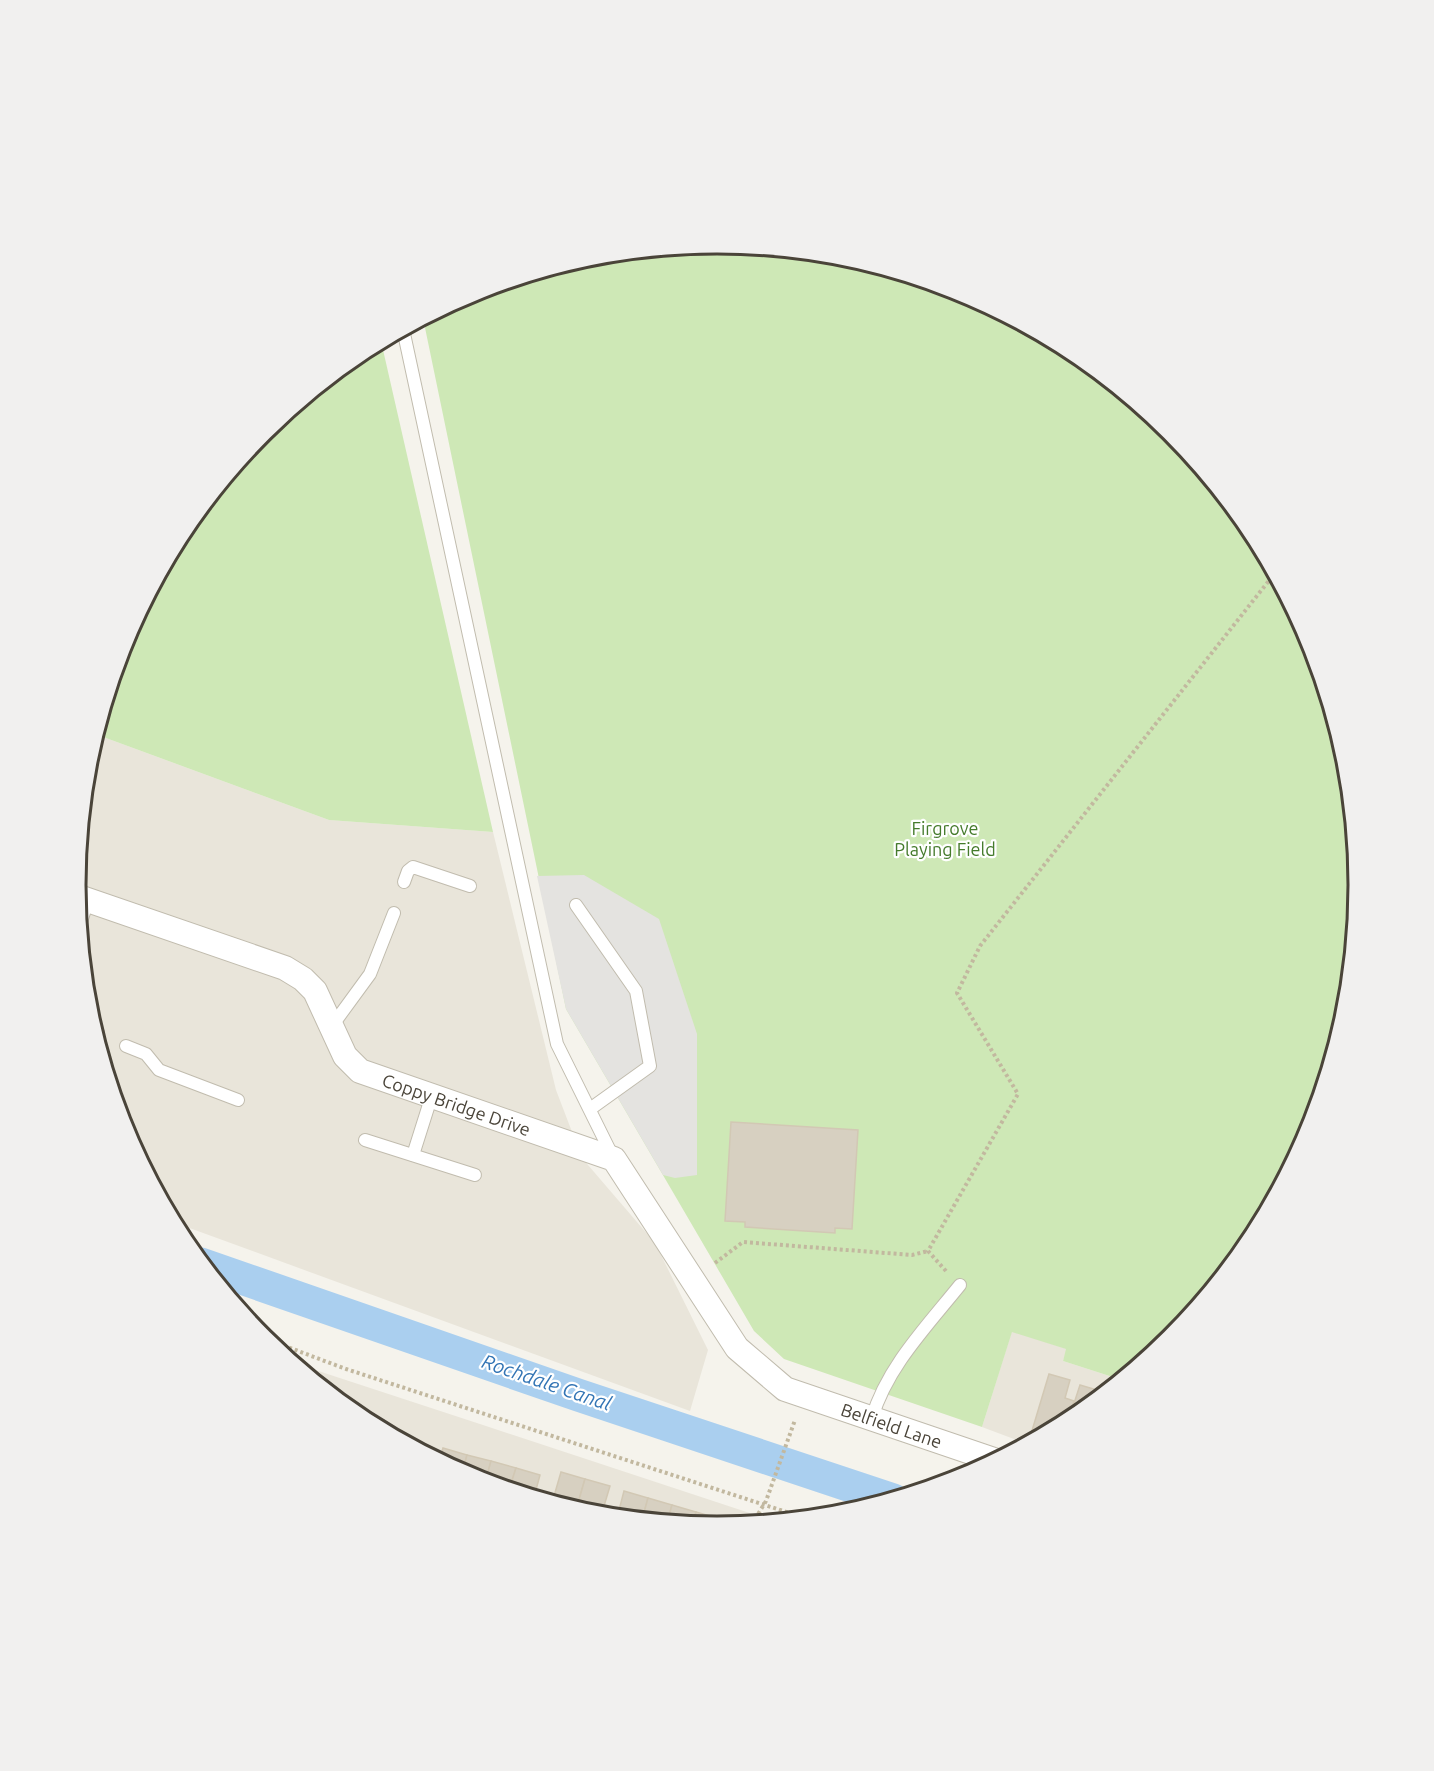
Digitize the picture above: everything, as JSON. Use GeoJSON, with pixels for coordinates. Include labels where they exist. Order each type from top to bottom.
{"type":"FeatureCollection","features":[{"type":"Feature","properties":{"kind":"street","name":"Coppy Bridge Drive"},"geometry":{"type":"LineString","coordinates":[[86,899],[285,968],[303,979],[315,991],[345,1056],[360,1071],[614,1159]]}},
{"type":"Feature","properties":{"kind":"street"},"geometry":{"type":"LineString","coordinates":[[614,1159],[693,1279]]}},
{"type":"Feature","properties":{"kind":"street","name":"Belfield Lane"},"geometry":{"type":"LineString","coordinates":[[693,1279],[737,1348],[785,1389],[985,1457]]}},
{"type":"Feature","properties":{"kind":"lane"},"geometry":{"type":"LineString","coordinates":[[405,337],[557,1044],[614,1159]]}},
{"type":"Feature","properties":{"kind":"lane"},"geometry":{"type":"LineString","coordinates":[[404,882],[408,871],[413,867],[470,886]]}},
{"type":"Feature","properties":{"kind":"lane"},"geometry":{"type":"LineString","coordinates":[[576,906],[636,991],[650,1066],[590,1109]]}},
{"type":"Feature","properties":{"kind":"lane"},"geometry":{"type":"LineString","coordinates":[[332,1026],[370,974],[394,912]]}},
{"type":"Feature","properties":{"kind":"lane"},"geometry":{"type":"LineString","coordinates":[[126,1046],[146,1054],[159,1070],[238,1100]]}},
{"type":"Feature","properties":{"kind":"lane"},"geometry":{"type":"LineString","coordinates":[[413,1155],[432,1095]]}},
{"type":"Feature","properties":{"kind":"lane"},"geometry":{"type":"LineString","coordinates":[[365,1140],[475,1175]]}},
{"type":"Feature","properties":{"kind":"lane"},"geometry":{"type":"LineString","coordinates":[[872,1418],[877,1399],[905,1353],[960,1285]]}},
{"type":"Feature","properties":{"kind":"path"},"geometry":{"type":"LineString","coordinates":[[693,1279],[743,1242],[912,1255],[928,1251],[1018,1094],[957,993],[980,946],[1269,580]]}},
{"type":"Feature","properties":{"kind":"path"},"geometry":{"type":"LineString","coordinates":[[928,1251],[960,1285]]}},
{"type":"Feature","properties":{"kind":"path"},"geometry":{"type":"LineString","coordinates":[[286,1346],[346,1369],[791,1513]]}},
{"type":"Feature","properties":{"kind":"path"},"geometry":{"type":"LineString","coordinates":[[757,1516],[764,1503],[792,1429]]}},
{"type":"Feature","properties":{"kind":"shaded area"},"geometry":{"type":"Polygon","coordinates":[[[104,737],[329,820],[493,832],[556,1090],[582,1158],[655,1243],[708,1350],[690,1411],[186,1227],[151,1165],[119,1088],[107,1049],[91,968],[87,927],[87,844],[91,803],[104,737]]]}},
{"type":"Feature","properties":{"kind":"shaded area"},"geometry":{"type":"Polygon","coordinates":[[[584,875],[659,919],[697,1034],[697,1175],[675,1178],[663,1175],[566,1009],[537,876],[584,875]]]}},
{"type":"Feature","properties":{"kind":"shaded area"},"geometry":{"type":"Polygon","coordinates":[[[1012,1331],[1067,1349],[1063,1361],[1113,1377],[1068,1411],[1017,1440],[982,1427],[1012,1331]]]}},
{"type":"Feature","properties":{"kind":"shaded area"},"geometry":{"type":"Polygon","coordinates":[[[311,1369],[759,1516],[676,1516],[635,1512],[594,1505],[514,1483],[475,1469],[401,1432],[366,1411],[311,1369]]]}},
{"type":"Feature","properties":{"kind":"green space","name":"Firgrove Playing Field"},"geometry":{"type":"Polygon","coordinates":[[[676,255],[758,255],[840,266],[920,288],[959,302],[1033,339],[1068,360],[1101,384],[1164,439],[1192,469],[1218,501],[1264,570],[1283,606],[1315,683],[1327,722],[1343,803],[1347,844],[1347,927],[1343,968],[1327,1049],[1315,1088],[1283,1165],[1264,1201],[1218,1270],[1164,1332],[1133,1360],[1113,1377],[1063,1361],[1066,1349],[1012,1332],[982,1427],[784,1359],[754,1331],[566,1009],[425,326],[475,302],[514,288],[594,266],[635,259],[676,255]]]}},
{"type":"Feature","properties":{"kind":"green space"},"geometry":{"type":"Polygon","coordinates":[[[383,350],[493,832],[329,820],[104,737],[119,683],[151,606],[170,570],[216,501],[270,439],[333,384],[383,350]]]}},
{"type":"Feature","properties":{"kind":"building"},"geometry":{"type":"Polygon","coordinates":[[[731,1122],[858,1130],[852,1229],[835,1228],[835,1233],[745,1227],[745,1222],[725,1221],[731,1122]]]}},
{"type":"Feature","properties":{"kind":"building"},"geometry":{"type":"Polygon","coordinates":[[[1049,1374],[1070,1380],[1065,1398],[1074,1401],[1072,1408],[1031,1433],[1049,1374]]]}},
{"type":"Feature","properties":{"kind":"building"},"geometry":{"type":"Polygon","coordinates":[[[1080,1385],[1097,1390],[1073,1408],[1080,1385]]]}},
{"type":"Feature","properties":{"kind":"building"},"geometry":{"type":"Polygon","coordinates":[[[443,1448],[467,1455],[465,1464],[441,1454],[443,1448]]]}},
{"type":"Feature","properties":{"kind":"building"},"geometry":{"type":"Polygon","coordinates":[[[467,1455],[491,1461],[488,1474],[465,1464],[467,1455]]]}},
{"type":"Feature","properties":{"kind":"building"},"geometry":{"type":"Polygon","coordinates":[[[491,1461],[516,1468],[512,1482],[488,1474],[491,1461]]]}},
{"type":"Feature","properties":{"kind":"building"},"geometry":{"type":"Polygon","coordinates":[[[516,1468],[540,1475],[536,1490],[512,1482],[516,1468]]]}},
{"type":"Feature","properties":{"kind":"building"},"geometry":{"type":"Polygon","coordinates":[[[561,1472],[585,1479],[579,1501],[554,1495],[561,1472]]]}},
{"type":"Feature","properties":{"kind":"building"},"geometry":{"type":"Polygon","coordinates":[[[585,1479],[610,1486],[604,1507],[579,1501],[585,1479]]]}},
{"type":"Feature","properties":{"kind":"building"},"geometry":{"type":"Polygon","coordinates":[[[624,1491],[648,1498],[644,1513],[619,1509],[624,1491]]]}},
{"type":"Feature","properties":{"kind":"building"},"geometry":{"type":"Polygon","coordinates":[[[648,1498],[672,1505],[669,1515],[644,1513],[648,1498]]]}},
{"type":"Feature","properties":{"kind":"building"},"geometry":{"type":"Polygon","coordinates":[[[672,1505],[696,1512],[695,1516],[669,1515],[672,1505]]]}},
{"type":"Feature","properties":{"kind":"building"},"geometry":{"type":"Polygon","coordinates":[[[696,1512],[713,1517],[695,1516],[696,1512]]]}},
{"type":"Feature","properties":{"kind":"waterway","name":"Rochdale Canal"},"geometry":{"type":"LineString","coordinates":[[215,1269],[578,1395],[879,1495]]}}]}
